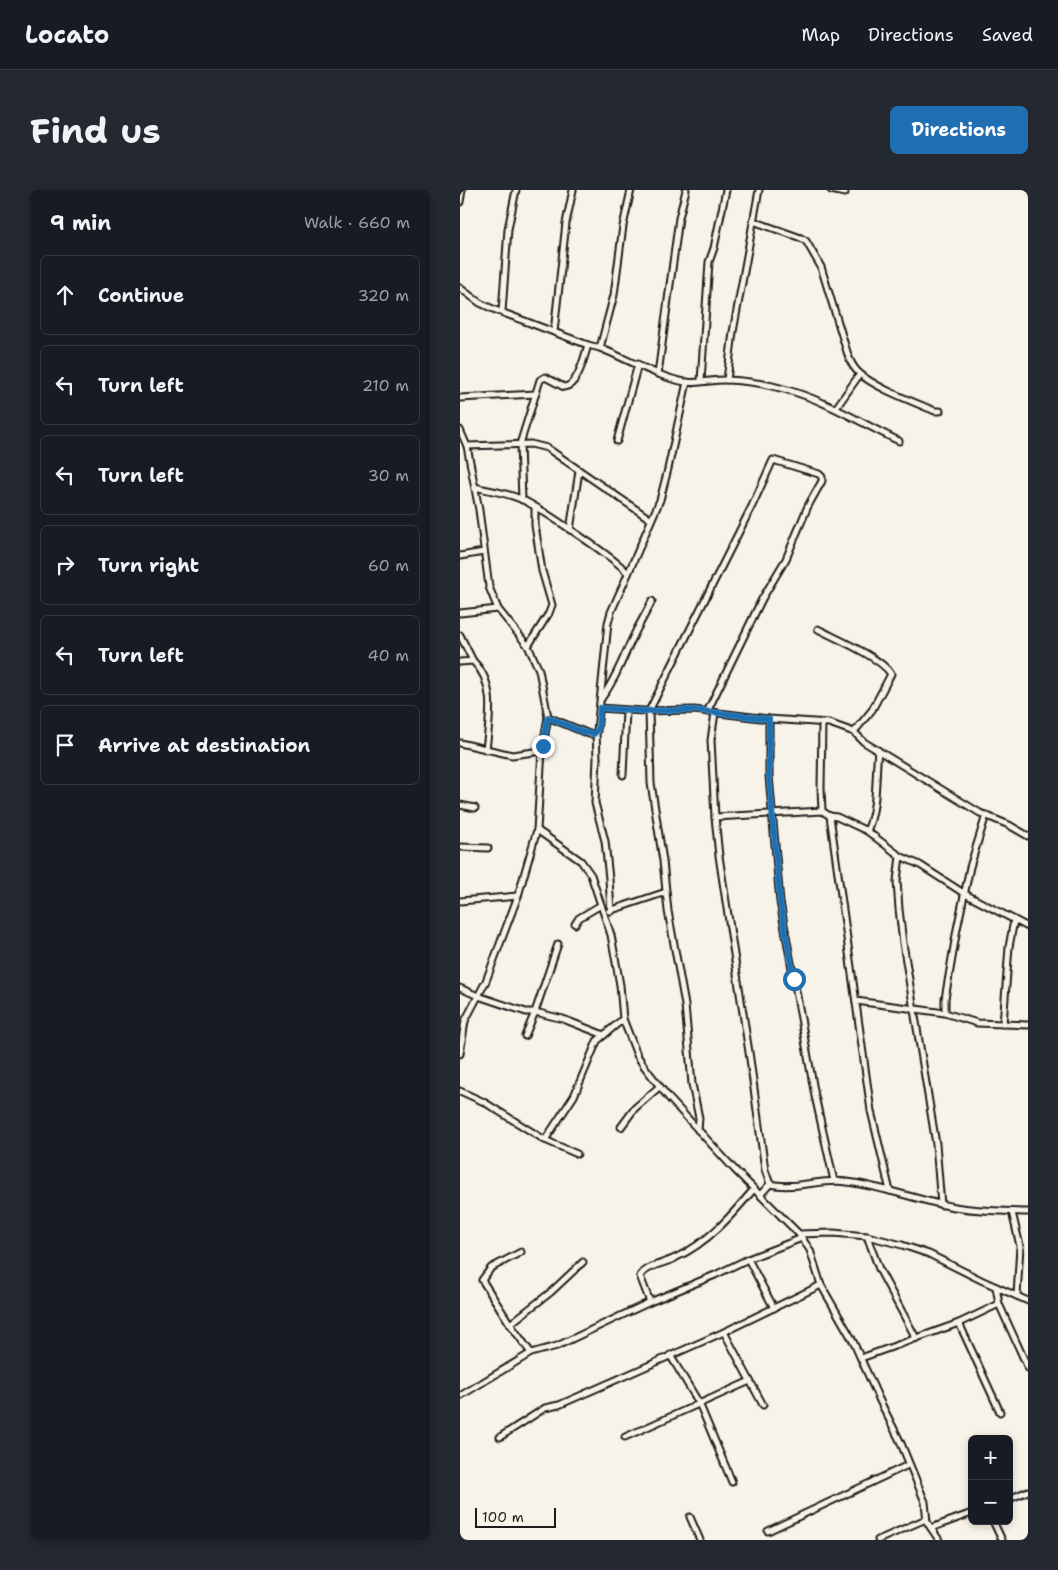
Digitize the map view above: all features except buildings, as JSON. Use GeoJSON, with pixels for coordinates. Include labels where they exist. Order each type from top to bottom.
{"type":"FeatureCollection","features":[{"type":"Feature","properties":{"kind":"street"},"geometry":{"type":"LineString","coordinates":[[460,202],[462,190]]}},
{"type":"Feature","properties":{"kind":"street"},"geometry":{"type":"LineString","coordinates":[[502,312],[508,229],[516,190]]}},
{"type":"Feature","properties":{"kind":"street"},"geometry":{"type":"LineString","coordinates":[[554,332],[566,223],[573,190]]}},
{"type":"Feature","properties":{"kind":"street"},"geometry":{"type":"LineString","coordinates":[[600,348],[614,295],[623,226],[631,190]]}},
{"type":"Feature","properties":{"kind":"street"},"geometry":{"type":"LineString","coordinates":[[658,374],[679,218],[686,190]]}},
{"type":"Feature","properties":{"kind":"street"},"geometry":{"type":"LineString","coordinates":[[701,381],[709,262],[714,248],[726,190]]}},
{"type":"Feature","properties":{"kind":"street"},"geometry":{"type":"LineString","coordinates":[[727,380],[733,332],[759,190]]}},
{"type":"Feature","properties":{"kind":"street"},"geometry":{"type":"LineString","coordinates":[[831,190],[845,193]]}},
{"type":"Feature","properties":{"kind":"street"},"geometry":{"type":"LineString","coordinates":[[753,222],[806,241],[821,267],[851,364],[860,374],[878,385],[927,408],[940,411]]}},
{"type":"Feature","properties":{"kind":"street"},"geometry":{"type":"LineString","coordinates":[[460,288],[480,304],[600,348],[658,374],[687,382],[727,380],[782,389],[810,397],[836,408],[900,441]]}},
{"type":"Feature","properties":{"kind":"street"},"geometry":{"type":"LineString","coordinates":[[522,500],[520,444],[542,378],[545,377],[564,387],[571,385],[576,379],[588,345]]}},
{"type":"Feature","properties":{"kind":"street"},"geometry":{"type":"LineString","coordinates":[[616,441],[638,364]]}},
{"type":"Feature","properties":{"kind":"street"},"geometry":{"type":"LineString","coordinates":[[836,408],[860,374]]}},
{"type":"Feature","properties":{"kind":"street"},"geometry":{"type":"LineString","coordinates":[[611,911],[605,841],[595,803],[596,732],[598,729],[608,623],[610,612],[660,500],[687,382]]}},
{"type":"Feature","properties":{"kind":"street"},"geometry":{"type":"LineString","coordinates":[[460,398],[536,394]]}},
{"type":"Feature","properties":{"kind":"street"},"geometry":{"type":"LineString","coordinates":[[460,430],[467,446],[475,487],[489,587],[498,609],[528,646],[539,670],[548,717],[542,751],[537,830],[518,896],[486,981],[465,1021],[460,1054]]}},
{"type":"Feature","properties":{"kind":"street"},"geometry":{"type":"LineString","coordinates":[[467,446],[531,444],[547,448],[650,519]]}},
{"type":"Feature","properties":{"kind":"street"},"geometry":{"type":"LineString","coordinates":[[698,1130],[699,1118],[692,1084],[685,1005],[681,992],[651,783],[649,711],[752,506],[773,460],[819,474],[822,481],[808,506],[786,559],[762,599],[707,712]]}},
{"type":"Feature","properties":{"kind":"street"},"geometry":{"type":"LineString","coordinates":[[570,530],[580,471]]}},
{"type":"Feature","properties":{"kind":"street"},"geometry":{"type":"LineString","coordinates":[[475,487],[522,500],[613,560],[626,570],[628,574]]}},
{"type":"Feature","properties":{"kind":"street"},"geometry":{"type":"LineString","coordinates":[[528,646],[552,605],[542,570],[535,525],[535,508]]}},
{"type":"Feature","properties":{"kind":"street"},"geometry":{"type":"LineString","coordinates":[[460,556],[484,552]]}},
{"type":"Feature","properties":{"kind":"street"},"geometry":{"type":"LineString","coordinates":[[601,700],[611,686],[652,601]]}},
{"type":"Feature","properties":{"kind":"street"},"geometry":{"type":"LineString","coordinates":[[460,613],[498,609]]}},
{"type":"Feature","properties":{"kind":"street"},"geometry":{"type":"LineString","coordinates":[[818,629],[878,662],[891,674],[872,710],[854,732]]}},
{"type":"Feature","properties":{"kind":"street"},"geometry":{"type":"LineString","coordinates":[[460,635],[473,661],[480,667],[488,684],[491,706],[486,750]]}},
{"type":"Feature","properties":{"kind":"street"},"geometry":{"type":"LineString","coordinates":[[460,662],[473,661]]}},
{"type":"Feature","properties":{"kind":"street"},"geometry":{"type":"LineString","coordinates":[[600,708],[626,711],[707,712],[829,723],[854,732],[878,750],[986,815],[1028,836]]}},
{"type":"Feature","properties":{"kind":"street"},"geometry":{"type":"LineString","coordinates":[[623,775],[626,711]]}},
{"type":"Feature","properties":{"kind":"street"},"geometry":{"type":"LineString","coordinates":[[716,713],[710,740],[719,856],[765,1170],[770,1184]]}},
{"type":"Feature","properties":{"kind":"street"},"geometry":{"type":"LineString","coordinates":[[548,717],[590,734],[596,732]]}},
{"type":"Feature","properties":{"kind":"street"},"geometry":{"type":"LineString","coordinates":[[769,719],[769,776],[781,912],[815,1096],[834,1181]]}},
{"type":"Feature","properties":{"kind":"street"},"geometry":{"type":"LineString","coordinates":[[822,722],[822,811]]}},
{"type":"Feature","properties":{"kind":"street"},"geometry":{"type":"LineString","coordinates":[[460,744],[512,755],[532,754],[542,751]]}},
{"type":"Feature","properties":{"kind":"street"},"geometry":{"type":"LineString","coordinates":[[867,831],[872,821],[875,800],[878,750]]}},
{"type":"Feature","properties":{"kind":"street"},"geometry":{"type":"LineString","coordinates":[[460,804],[476,808]]}},
{"type":"Feature","properties":{"kind":"street"},"geometry":{"type":"LineString","coordinates":[[715,817],[822,811],[867,831],[900,856],[920,865],[965,894],[1028,927]]}},
{"type":"Feature","properties":{"kind":"street"},"geometry":{"type":"LineString","coordinates":[[945,1013],[945,999],[957,929],[970,867],[986,815]]}},
{"type":"Feature","properties":{"kind":"street"},"geometry":{"type":"LineString","coordinates":[[830,816],[871,1112],[890,1191]]}},
{"type":"Feature","properties":{"kind":"street"},"geometry":{"type":"LineString","coordinates":[[537,830],[580,861],[590,875],[611,935],[620,985],[623,1019],[637,1054],[659,1087],[754,1189],[801,1236],[810,1250],[821,1285],[861,1358],[900,1441],[908,1465],[925,1502],[926,1519],[939,1540]]}},
{"type":"Feature","properties":{"kind":"street"},"geometry":{"type":"LineString","coordinates":[[460,847],[488,848]]}},
{"type":"Feature","properties":{"kind":"street"},"geometry":{"type":"LineString","coordinates":[[900,856],[896,881],[899,909],[913,1008],[936,1144],[942,1205]]}},
{"type":"Feature","properties":{"kind":"street"},"geometry":{"type":"LineString","coordinates":[[604,913],[666,892]]}},
{"type":"Feature","properties":{"kind":"street"},"geometry":{"type":"LineString","coordinates":[[460,901],[518,896]]}},
{"type":"Feature","properties":{"kind":"street"},"geometry":{"type":"LineString","coordinates":[[575,924],[579,918],[601,905]]}},
{"type":"Feature","properties":{"kind":"street"},"geometry":{"type":"LineString","coordinates":[[1003,1024],[1009,947],[1014,920]]}},
{"type":"Feature","properties":{"kind":"street"},"geometry":{"type":"LineString","coordinates":[[525,1036],[558,944]]}},
{"type":"Feature","properties":{"kind":"street"},"geometry":{"type":"LineString","coordinates":[[460,988],[526,1012],[535,1012],[563,1019],[604,1035]]}},
{"type":"Feature","properties":{"kind":"street"},"geometry":{"type":"LineString","coordinates":[[856,1001],[945,1013],[977,1022],[1028,1025]]}},
{"type":"Feature","properties":{"kind":"street"},"geometry":{"type":"LineString","coordinates":[[545,1140],[574,1096],[597,1041],[623,1019]]}},
{"type":"Feature","properties":{"kind":"street"},"geometry":{"type":"LineString","coordinates":[[621,1127],[635,1108],[659,1087]]}},
{"type":"Feature","properties":{"kind":"street"},"geometry":{"type":"LineString","coordinates":[[460,1091],[484,1102],[545,1140],[577,1154]]}},
{"type":"Feature","properties":{"kind":"street"},"geometry":{"type":"LineString","coordinates":[[770,1184],[847,1182],[942,1205],[968,1209],[1028,1212]]}},
{"type":"Feature","properties":{"kind":"street"},"geometry":{"type":"LineString","coordinates":[[760,1195],[770,1184]]}},
{"type":"Feature","properties":{"kind":"street"},"geometry":{"type":"LineString","coordinates":[[650,1302],[640,1276],[644,1270],[676,1258],[707,1239],[754,1189]]}},
{"type":"Feature","properties":{"kind":"street"},"geometry":{"type":"LineString","coordinates":[[1012,1212],[1020,1246],[1017,1296]]}},
{"type":"Feature","properties":{"kind":"street"},"geometry":{"type":"LineString","coordinates":[[460,1396],[531,1353],[557,1346],[650,1302],[715,1276],[801,1236],[834,1233],[867,1236],[929,1254],[996,1288],[1028,1301]]}},
{"type":"Feature","properties":{"kind":"street"},"geometry":{"type":"LineString","coordinates":[[867,1236],[879,1269],[916,1338]]}},
{"type":"Feature","properties":{"kind":"street"},"geometry":{"type":"LineString","coordinates":[[521,1252],[491,1268],[482,1280],[531,1353]]}},
{"type":"Feature","properties":{"kind":"street"},"geometry":{"type":"LineString","coordinates":[[748,1259],[774,1308]]}},
{"type":"Feature","properties":{"kind":"street"},"geometry":{"type":"LineString","coordinates":[[510,1324],[551,1292],[583,1262]]}},
{"type":"Feature","properties":{"kind":"street"},"geometry":{"type":"LineString","coordinates":[[500,1437],[545,1408],[559,1405],[724,1332],[821,1285]]}},
{"type":"Feature","properties":{"kind":"street"},"geometry":{"type":"LineString","coordinates":[[996,1288],[999,1304],[1028,1368]]}},
{"type":"Feature","properties":{"kind":"street"},"geometry":{"type":"LineString","coordinates":[[861,1358],[959,1323],[999,1304]]}},
{"type":"Feature","properties":{"kind":"street"},"geometry":{"type":"LineString","coordinates":[[959,1323],[1000,1412]]}},
{"type":"Feature","properties":{"kind":"street"},"geometry":{"type":"LineString","coordinates":[[724,1332],[763,1405]]}},
{"type":"Feature","properties":{"kind":"street"},"geometry":{"type":"LineString","coordinates":[[670,1355],[699,1403],[732,1482]]}},
{"type":"Feature","properties":{"kind":"street"},"geometry":{"type":"LineString","coordinates":[[625,1437],[750,1381]]}},
{"type":"Feature","properties":{"kind":"street"},"geometry":{"type":"LineString","coordinates":[[768,1531],[908,1465]]}},
{"type":"Feature","properties":{"kind":"street"},"geometry":{"type":"LineString","coordinates":[[1013,1497],[1028,1492]]}},
{"type":"Feature","properties":{"kind":"street"},"geometry":{"type":"LineString","coordinates":[[931,1528],[968,1514]]}},
{"type":"Feature","properties":{"kind":"street"},"geometry":{"type":"LineString","coordinates":[[690,1517],[700,1540]]}},
{"type":"Feature","properties":{"kind":"street"},"geometry":{"type":"LineString","coordinates":[[878,1540],[926,1519]]}},
{"type":"Feature","properties":{"kind":"street"},"geometry":{"type":"LineString","coordinates":[[995,1525],[1002,1540]]}},
{"type":"Feature","properties":{"kind":"route"},"geometry":{"type":"LineString","coordinates":[[543,746],[548,717],[583,732],[594,734],[598,729],[600,708],[622,711],[694,710],[769,719],[769,776],[780,902],[794,979]]}}]}
